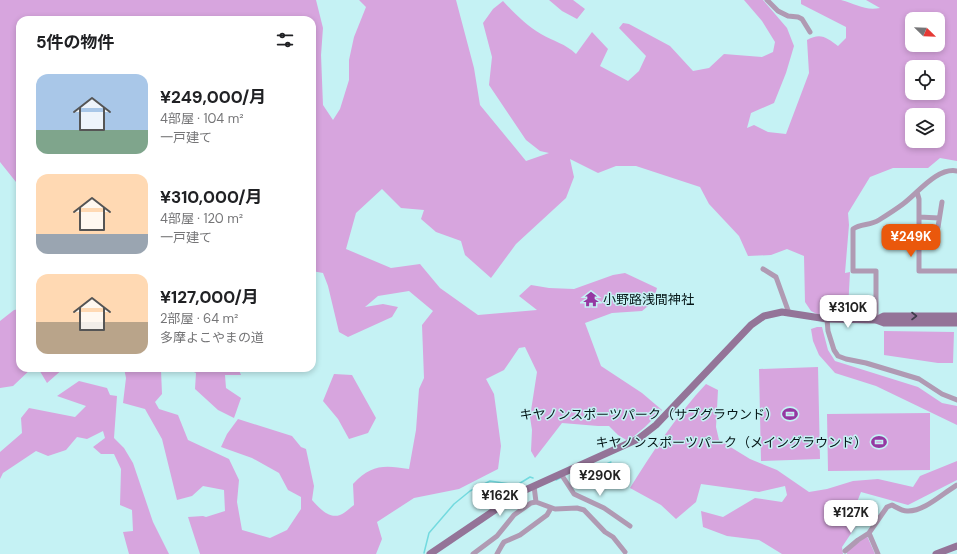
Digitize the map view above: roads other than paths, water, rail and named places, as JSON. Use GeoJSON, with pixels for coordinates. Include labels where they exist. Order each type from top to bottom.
{"type":"FeatureCollection","features":[{"type":"Feature","properties":{"kind":"street"},"geometry":{"type":"LineString","coordinates":[[767,0],[778,11],[788,16],[802,19],[810,32]]}},
{"type":"Feature","properties":{"kind":"street"},"geometry":{"type":"LineString","coordinates":[[876,320],[876,271],[853,271],[853,229],[858,226],[874,224],[903,204],[926,183],[939,175],[952,170],[957,171]]}},
{"type":"Feature","properties":{"kind":"street"},"geometry":{"type":"LineString","coordinates":[[917,192],[920,199],[919,271],[957,271]]}},
{"type":"Feature","properties":{"kind":"street"},"geometry":{"type":"LineString","coordinates":[[938,227],[942,202]]}},
{"type":"Feature","properties":{"kind":"street"},"geometry":{"type":"LineString","coordinates":[[919,218],[939,218]]}},
{"type":"Feature","properties":{"kind":"street"},"geometry":{"type":"LineString","coordinates":[[763,269],[776,277],[789,313]]}},
{"type":"Feature","properties":{"kind":"street"},"geometry":{"type":"LineString","coordinates":[[430,554],[511,498],[638,439],[656,425],[755,322],[770,314],[782,312],[824,319],[876,320],[884,323],[957,323]]}},
{"type":"Feature","properties":{"kind":"street"},"geometry":{"type":"LineString","coordinates":[[876,320],[884,316],[957,316]]}},
{"type":"Feature","properties":{"kind":"street"},"geometry":{"type":"LineString","coordinates":[[824,319],[834,350],[838,356],[919,379],[942,394],[957,400]]}},
{"type":"Feature","properties":{"kind":"street"},"geometry":{"type":"LineString","coordinates":[[561,474],[574,494],[604,508],[630,526]]}},
{"type":"Feature","properties":{"kind":"street"},"geometry":{"type":"LineString","coordinates":[[845,551],[869,533],[887,507],[892,505],[904,510],[912,511],[932,502],[957,484]]}},
{"type":"Feature","properties":{"kind":"street"},"geometry":{"type":"LineString","coordinates":[[534,486],[536,502]]}},
{"type":"Feature","properties":{"kind":"street"},"geometry":{"type":"LineString","coordinates":[[473,554],[497,536],[514,515],[531,503],[536,502],[555,509],[577,508],[584,510],[605,532],[613,537],[625,552]]}},
{"type":"Feature","properties":{"kind":"street"},"geometry":{"type":"LineString","coordinates":[[497,554],[504,542],[520,535],[547,515],[551,508]]}},
{"type":"Feature","properties":{"kind":"street"},"geometry":{"type":"LineString","coordinates":[[869,533],[878,554]]}},
{"type":"Feature","properties":{"kind":"street"},"geometry":{"type":"LineString","coordinates":[[936,554],[957,546]]}},
{"type":"Feature","properties":{"kind":"waterway"},"geometry":{"type":"LineString","coordinates":[[595,469],[611,462]]}},
{"type":"Feature","properties":{"kind":"waterway"},"geometry":{"type":"LineString","coordinates":[[573,472],[589,470]]}},
{"type":"Feature","properties":{"kind":"waterway"},"geometry":{"type":"LineString","coordinates":[[424,553],[429,533],[454,504],[470,491],[490,481],[517,485],[530,477],[533,478]]}},
{"type":"Feature","properties":{"kind":"waterway"},"geometry":{"type":"LineString","coordinates":[[556,480],[562,477]]}},
{"type":"Feature","properties":{"kind":"place","name":"小野路浅間神社"},"geometry":{"type":"Point","coordinates":[591,299]}},
{"type":"Feature","properties":{"kind":"place","name":"キヤノンスポーツパーク（サブグラウンド）"},"geometry":{"type":"Point","coordinates":[790,414]}},
{"type":"Feature","properties":{"kind":"place","name":"キヤノンスポーツパーク（メイングラウンド）"},"geometry":{"type":"Point","coordinates":[879,442]}}]}
